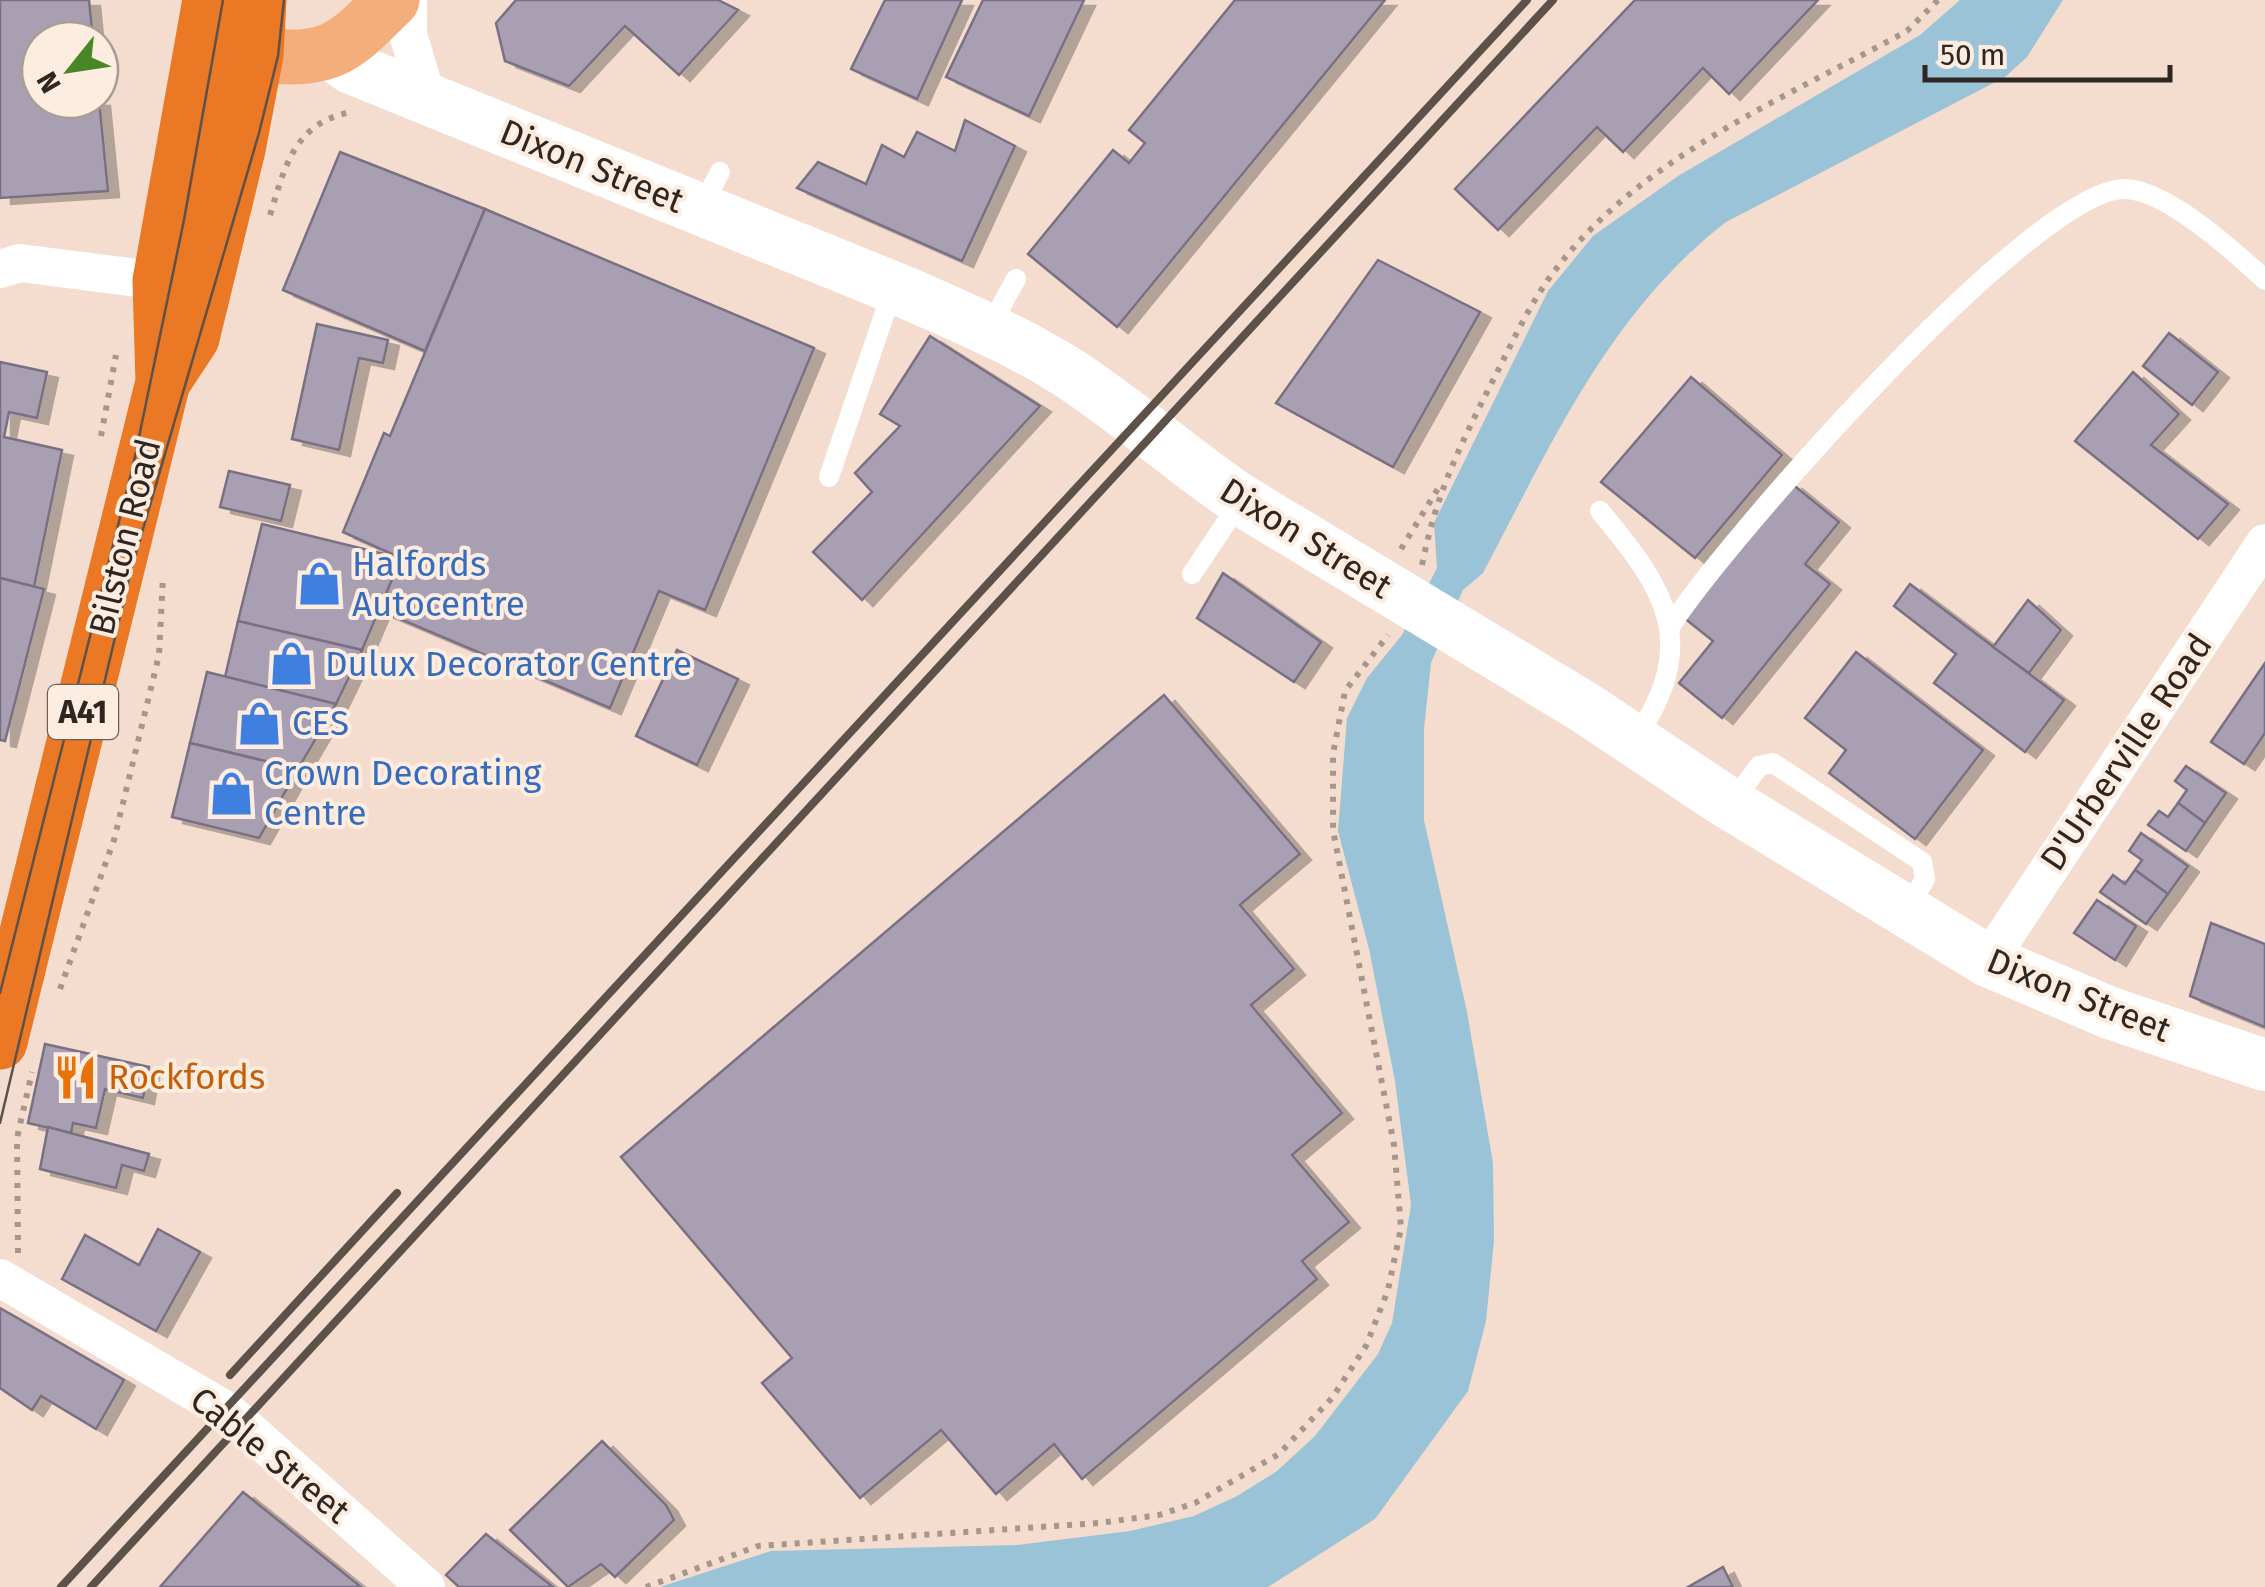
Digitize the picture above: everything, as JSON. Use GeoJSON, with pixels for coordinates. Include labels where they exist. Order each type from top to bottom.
{"type":"FeatureCollection","features":[{"type":"Feature","properties":{"kind":"highway","name":"Bilston Road"},"geometry":{"type":"LineString","coordinates":[[163,382],[192,338],[256,55],[259,0]]}},
{"type":"Feature","properties":{"kind":"highway","name":"Bilston Road"},"geometry":{"type":"LineString","coordinates":[[17,1052],[163,382],[160,281],[207,18]]}},
{"type":"Feature","properties":{"kind":"main road"},"geometry":{"type":"LineString","coordinates":[[256,55],[328,52],[351,38],[392,0]]}},
{"type":"Feature","properties":{"kind":"main road","name":"A41"},"geometry":{"type":"LineString","coordinates":[[207,18],[256,55]]}},
{"type":"Feature","properties":{"kind":"street"},"geometry":{"type":"LineString","coordinates":[[408,0],[408,34],[427,99]]}},
{"type":"Feature","properties":{"kind":"street","name":"Dixon Street"},"geometry":{"type":"LineString","coordinates":[[328,52],[376,78],[564,162],[711,191],[755,239],[894,288],[988,330],[1079,380],[1241,500],[1401,600],[1470,637],[1731,805],[1988,961],[2110,1013],[2265,1065]]}},
{"type":"Feature","properties":{"kind":"street"},"geometry":{"type":"LineString","coordinates":[[0,269],[20,262],[160,281]]}},
{"type":"Feature","properties":{"kind":"street","name":"D'Urberville Road"},"geometry":{"type":"LineString","coordinates":[[1988,961],[2265,543]]}},
{"type":"Feature","properties":{"kind":"street","name":"Cable Street"},"geometry":{"type":"LineString","coordinates":[[7,1282],[227,1411],[401,1548],[426,1587]]}},
{"type":"Feature","properties":{"kind":"lane"},"geometry":{"type":"LineString","coordinates":[[1634,741],[1660,699],[1670,627],[1687,600],[1795,472],[1938,320],[2056,219],[2096,197],[2126,189],[2152,197],[2216,235],[2265,280]]}},
{"type":"Feature","properties":{"kind":"lane"},"geometry":{"type":"LineString","coordinates":[[988,330],[1016,278]]}},
{"type":"Feature","properties":{"kind":"lane"},"geometry":{"type":"LineString","coordinates":[[829,478],[894,288]]}},
{"type":"Feature","properties":{"kind":"lane"},"geometry":{"type":"LineString","coordinates":[[1192,574],[1241,500]]}},
{"type":"Feature","properties":{"kind":"lane"},"geometry":{"type":"LineString","coordinates":[[1600,510],[1656,584],[1670,627]]}},
{"type":"Feature","properties":{"kind":"path"},"geometry":{"type":"LineString","coordinates":[[646,1587],[758,1546],[1100,1523],[1159,1515],[1195,1504],[1279,1454],[1332,1398],[1371,1332],[1388,1290],[1401,1228],[1394,1146],[1333,830],[1333,754],[1345,691],[1423,564],[1427,528],[1448,474],[1527,314],[1557,267],[1610,214],[1671,163],[1907,31],[1938,0]]}},
{"type":"Feature","properties":{"kind":"path"},"geometry":{"type":"LineString","coordinates":[[268,219],[292,148],[333,116],[362,109],[376,78]]}},
{"type":"Feature","properties":{"kind":"path"},"geometry":{"type":"LineString","coordinates":[[101,440],[117,350]]}},
{"type":"Feature","properties":{"kind":"path"},"geometry":{"type":"LineString","coordinates":[[1401,600],[1392,563],[1448,474]]}},
{"type":"Feature","properties":{"kind":"path"},"geometry":{"type":"LineString","coordinates":[[58,995],[114,840],[160,655],[162,576]]}},
{"type":"Feature","properties":{"kind":"path"},"geometry":{"type":"LineString","coordinates":[[7,1282],[19,1246],[17,1052]]}},
{"type":"Feature","properties":{"kind":"water"},"geometry":{"type":"Polygon","coordinates":[[[1960,0],[2063,0],[2027,57],[2005,77],[1726,222],[1685,258],[1615,339],[1586,384],[1483,573],[1463,590],[1431,663],[1424,729],[1424,820],[1467,1012],[1493,1163],[1494,1241],[1486,1321],[1468,1391],[1375,1519],[1268,1587],[660,1587],[771,1551],[1017,1545],[1130,1531],[1194,1516],[1237,1496],[1277,1471],[1315,1436],[1378,1354],[1392,1323],[1411,1205],[1395,1081],[1369,949],[1338,831],[1347,718],[1367,678],[1402,635],[1437,568],[1434,523],[1548,291],[1593,236],[1678,176],[1920,35],[1960,0]]]}},
{"type":"Feature","properties":{"kind":"building"},"geometry":{"type":"Polygon","coordinates":[[[0,0],[89,0],[91,20],[20,20],[20,120],[101,120],[108,191],[0,198],[0,0]]]}},
{"type":"Feature","properties":{"kind":"building"},"geometry":{"type":"Polygon","coordinates":[[[516,0],[718,0],[738,10],[679,75],[625,26],[569,86],[505,61],[496,23],[516,0]]]}},
{"type":"Feature","properties":{"kind":"building"},"geometry":{"type":"Polygon","coordinates":[[[885,0],[962,0],[917,99],[851,69],[885,0]]]}},
{"type":"Feature","properties":{"kind":"building"},"geometry":{"type":"Polygon","coordinates":[[[983,0],[1084,0],[1029,116],[946,77],[983,0]]]}},
{"type":"Feature","properties":{"kind":"building"},"geometry":{"type":"Polygon","coordinates":[[[1235,0],[1385,0],[1117,327],[1028,254],[1113,150],[1129,163],[1145,143],[1129,130],[1235,0]]]}},
{"type":"Feature","properties":{"kind":"building"},"geometry":{"type":"Polygon","coordinates":[[[1635,0],[1818,0],[1729,94],[1703,68],[1623,152],[1597,127],[1498,230],[1455,189],[1635,0]]]}},
{"type":"Feature","properties":{"kind":"building"},"geometry":{"type":"Polygon","coordinates":[[[965,120],[1015,146],[962,261],[797,188],[818,162],[866,184],[882,145],[904,157],[917,132],[955,151],[965,120]]]}},
{"type":"Feature","properties":{"kind":"building"},"geometry":{"type":"Polygon","coordinates":[[[340,152],[485,209],[425,351],[283,290],[340,152]]]}},
{"type":"Feature","properties":{"kind":"building"},"geometry":{"type":"Polygon","coordinates":[[[485,209],[814,348],[705,610],[659,591],[610,708],[379,610],[401,558],[343,532],[384,433],[390,436],[485,209]]]}},
{"type":"Feature","properties":{"kind":"building"},"geometry":{"type":"Polygon","coordinates":[[[1378,260],[1480,312],[1393,467],[1276,403],[1378,260]]]}},
{"type":"Feature","properties":{"kind":"building"},"geometry":{"type":"Polygon","coordinates":[[[317,324],[388,340],[383,363],[359,358],[339,450],[292,439],[317,324]]]}},
{"type":"Feature","properties":{"kind":"building"},"geometry":{"type":"Polygon","coordinates":[[[2169,333],[2218,372],[2192,405],[2143,366],[2169,333]]]}},
{"type":"Feature","properties":{"kind":"building"},"geometry":{"type":"Polygon","coordinates":[[[930,336],[1040,406],[862,600],[813,552],[872,492],[855,473],[900,426],[880,414],[930,336]]]}},
{"type":"Feature","properties":{"kind":"building"},"geometry":{"type":"Polygon","coordinates":[[[0,362],[47,372],[37,418],[9,412],[4,437],[62,450],[34,587],[0,578],[0,362]]]}},
{"type":"Feature","properties":{"kind":"building"},"geometry":{"type":"Polygon","coordinates":[[[2133,372],[2179,414],[2151,445],[2228,504],[2198,539],[2075,441],[2133,372]]]}},
{"type":"Feature","properties":{"kind":"building"},"geometry":{"type":"Polygon","coordinates":[[[1691,377],[1782,455],[1695,558],[1601,482],[1691,377]]]}},
{"type":"Feature","properties":{"kind":"building"},"geometry":{"type":"Polygon","coordinates":[[[229,471],[290,485],[281,521],[220,507],[229,471]]]}},
{"type":"Feature","properties":{"kind":"building"},"geometry":{"type":"Polygon","coordinates":[[[1791,483],[1839,522],[1805,564],[1830,584],[1722,718],[1679,683],[1713,641],[1683,617],[1791,483]]]}},
{"type":"Feature","properties":{"kind":"building","name":"Halfords Autocentre"},"geometry":{"type":"Polygon","coordinates":[[[262,524],[401,558],[362,650],[238,621],[262,524]]]}},
{"type":"Feature","properties":{"kind":"building"},"geometry":{"type":"Polygon","coordinates":[[[1223,573],[1321,642],[1294,682],[1197,618],[1223,573]]]}},
{"type":"Feature","properties":{"kind":"building"},"geometry":{"type":"Polygon","coordinates":[[[0,578],[44,589],[5,741],[0,740],[0,578]]]}},
{"type":"Feature","properties":{"kind":"building"},"geometry":{"type":"Polygon","coordinates":[[[1910,584],[2064,700],[2025,752],[1934,683],[1956,654],[1894,606],[1910,584]]]}},
{"type":"Feature","properties":{"kind":"building"},"geometry":{"type":"Polygon","coordinates":[[[2028,600],[2061,630],[2029,673],[1993,647],[2028,600]]]}},
{"type":"Feature","properties":{"kind":"building","name":"Dulux Decorator Centre"},"geometry":{"type":"Polygon","coordinates":[[[238,621],[362,650],[336,704],[225,677],[238,621]]]}},
{"type":"Feature","properties":{"kind":"building"},"geometry":{"type":"Polygon","coordinates":[[[677,650],[738,679],[697,765],[636,736],[677,650]]]}},
{"type":"Feature","properties":{"kind":"building"},"geometry":{"type":"Polygon","coordinates":[[[1856,652],[1983,750],[1915,839],[1829,773],[1846,750],[1805,718],[1856,652]]]}},
{"type":"Feature","properties":{"kind":"building"},"geometry":{"type":"Polygon","coordinates":[[[2265,663],[2265,733],[2244,764],[2211,742],[2265,663]]]}},
{"type":"Feature","properties":{"kind":"building","name":"CES"},"geometry":{"type":"Polygon","coordinates":[[[207,672],[336,704],[298,769],[190,743],[207,672]]]}},
{"type":"Feature","properties":{"kind":"building"},"geometry":{"type":"Polygon","coordinates":[[[1164,695],[1300,854],[1240,905],[1294,969],[1251,1005],[1342,1113],[1292,1155],[1349,1222],[1302,1261],[1317,1279],[1082,1479],[1054,1444],[996,1494],[941,1430],[860,1498],[762,1383],[792,1358],[621,1157],[1164,695]]]}},
{"type":"Feature","properties":{"kind":"building","name":"Crown Decorating Centre"},"geometry":{"type":"Polygon","coordinates":[[[190,743],[298,769],[259,838],[172,817],[190,743]]]}},
{"type":"Feature","properties":{"kind":"building"},"geometry":{"type":"Polygon","coordinates":[[[2186,766],[2226,793],[2205,823],[2178,803],[2187,790],[2175,781],[2186,766]]]}},
{"type":"Feature","properties":{"kind":"building"},"geometry":{"type":"Polygon","coordinates":[[[2178,803],[2205,823],[2186,851],[2148,825],[2159,811],[2168,817],[2178,803]]]}},
{"type":"Feature","properties":{"kind":"building"},"geometry":{"type":"Polygon","coordinates":[[[2141,833],[2188,866],[2168,894],[2135,870],[2142,860],[2129,851],[2141,833]]]}},
{"type":"Feature","properties":{"kind":"building"},"geometry":{"type":"Polygon","coordinates":[[[2135,870],[2168,894],[2146,924],[2100,892],[2113,875],[2125,884],[2135,870]]]}},
{"type":"Feature","properties":{"kind":"building"},"geometry":{"type":"Polygon","coordinates":[[[2097,900],[2136,926],[2115,960],[2074,933],[2097,900]]]}},
{"type":"Feature","properties":{"kind":"building"},"geometry":{"type":"Polygon","coordinates":[[[2211,923],[2265,944],[2265,1027],[2190,996],[2211,923]]]}},
{"type":"Feature","properties":{"kind":"building"},"geometry":{"type":"Polygon","coordinates":[[[45,1044],[149,1067],[143,1098],[105,1089],[96,1128],[73,1123],[71,1133],[28,1123],[45,1044]]]}},
{"type":"Feature","properties":{"kind":"building"},"geometry":{"type":"Polygon","coordinates":[[[48,1127],[149,1154],[144,1171],[122,1165],[116,1188],[40,1169],[48,1127]]]}},
{"type":"Feature","properties":{"kind":"building"},"geometry":{"type":"Polygon","coordinates":[[[158,1229],[200,1252],[156,1331],[62,1279],[85,1235],[139,1265],[158,1229]]]}},
{"type":"Feature","properties":{"kind":"building"},"geometry":{"type":"Polygon","coordinates":[[[0,1308],[124,1380],[96,1429],[41,1396],[32,1410],[0,1388],[0,1308]]]}},
{"type":"Feature","properties":{"kind":"building"},"geometry":{"type":"Polygon","coordinates":[[[602,1441],[666,1505],[674,1520],[615,1577],[601,1564],[568,1587],[510,1530],[602,1441]]]}},
{"type":"Feature","properties":{"kind":"building"},"geometry":{"type":"Polygon","coordinates":[[[243,1492],[361,1587],[160,1587],[243,1492]]]}},
{"type":"Feature","properties":{"kind":"building"},"geometry":{"type":"Polygon","coordinates":[[[486,1534],[553,1587],[459,1587],[446,1575],[486,1534]]]}},
{"type":"Feature","properties":{"kind":"building"},"geometry":{"type":"Polygon","coordinates":[[[1723,1567],[1733,1587],[1688,1587],[1723,1567]]]}},
{"type":"Feature","properties":{"kind":"tram line"},"geometry":{"type":"LineString","coordinates":[[0,993],[133,466],[184,220],[223,0]]}},
{"type":"Feature","properties":{"kind":"tram line"},"geometry":{"type":"LineString","coordinates":[[0,1123],[131,570],[259,133],[278,56],[284,0]]}},
{"type":"Feature","properties":{"kind":"railway"},"geometry":{"type":"LineString","coordinates":[[61,1587],[1527,0]]}},
{"type":"Feature","properties":{"kind":"railway"},"geometry":{"type":"LineString","coordinates":[[91,1587],[1553,0]]}},
{"type":"Feature","properties":{"kind":"railway"},"geometry":{"type":"LineString","coordinates":[[230,1375],[397,1193]]}},
{"type":"Feature","properties":{"kind":"place","name":"Halfords Autocentre"},"geometry":{"type":"Point","coordinates":[319,584]}},
{"type":"Feature","properties":{"kind":"place","name":"Dulux Decorator Centre"},"geometry":{"type":"Point","coordinates":[292,664]}},
{"type":"Feature","properties":{"kind":"place","name":"CES"},"geometry":{"type":"Point","coordinates":[259,723]}},
{"type":"Feature","properties":{"kind":"place","name":"Crown Decorating Centre"},"geometry":{"type":"Point","coordinates":[231,793]}},
{"type":"Feature","properties":{"kind":"place","name":"Rockfords"},"geometry":{"type":"Point","coordinates":[75,1077]}}]}
